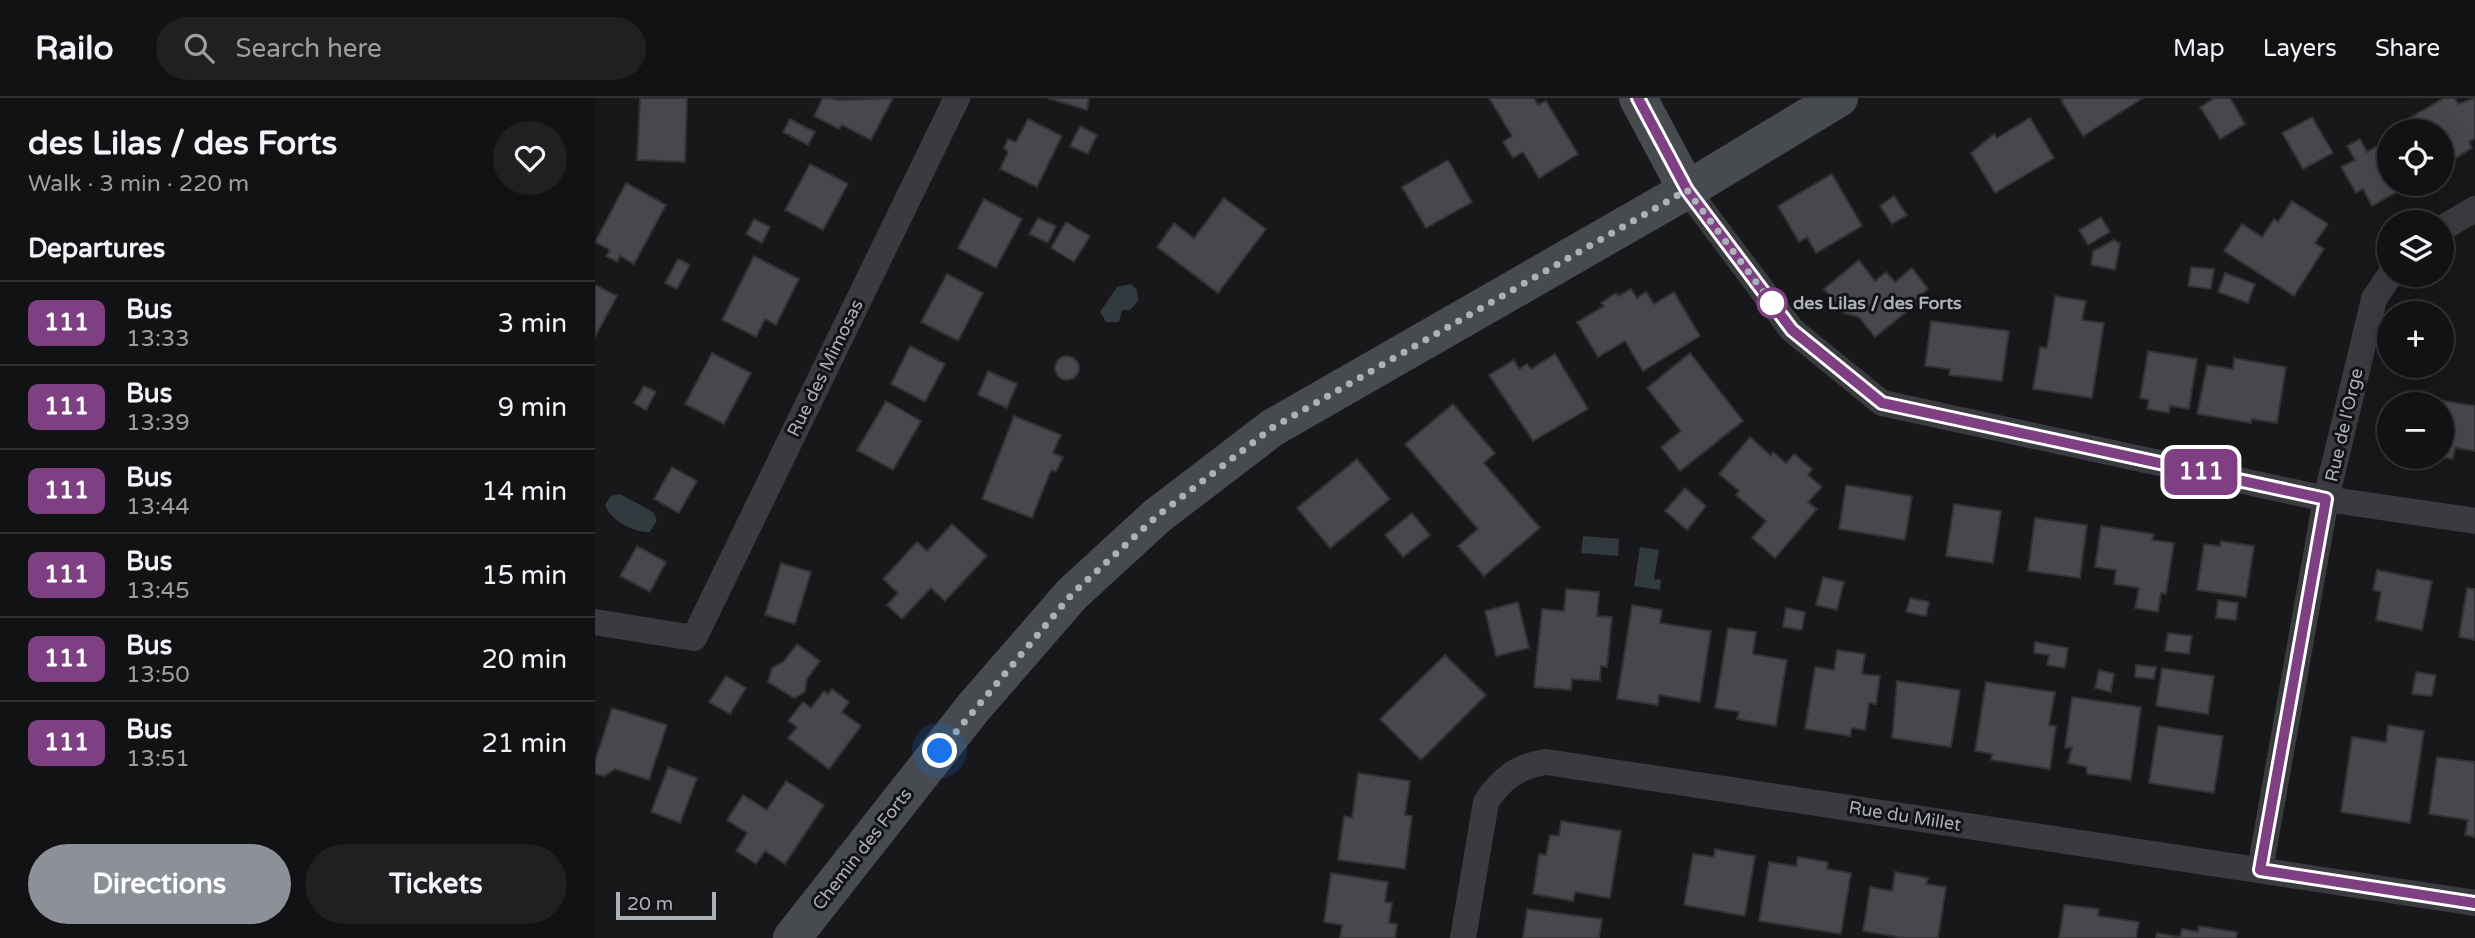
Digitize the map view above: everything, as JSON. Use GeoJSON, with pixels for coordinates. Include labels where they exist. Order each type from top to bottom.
{"type":"FeatureCollection","features":[{"type":"Feature","properties":{"kind":"street","name":"Rue des Mimosas"},"geometry":{"type":"LineString","coordinates":[[595,622],[694,638],[957,98]]}},
{"type":"Feature","properties":{"kind":"street"},"geometry":{"type":"LineString","coordinates":[[1637,98],[1687,190],[1792,330],[1882,403],[2326,499],[2475,521]]}},
{"type":"Feature","properties":{"kind":"street","name":"Chemin des Forts"},"geometry":{"type":"LineString","coordinates":[[792,938],[973,708],[1072,594],[1157,516],[1272,428],[1687,190],[1839,98]]}},
{"type":"Feature","properties":{"kind":"street"},"geometry":{"type":"LineString","coordinates":[[2454,221],[2475,209]]}},
{"type":"Feature","properties":{"kind":"street","name":"Rue de l'Orge"},"geometry":{"type":"LineString","coordinates":[[2260,870],[2326,499],[2374,299],[2382,287]]}},
{"type":"Feature","properties":{"kind":"street","name":"Rue du Millet"},"geometry":{"type":"LineString","coordinates":[[1463,938],[1486,802],[1497,785],[1517,770],[1545,762],[2475,903]]}},
{"type":"Feature","properties":{"kind":"shaded area"},"geometry":{"type":"Polygon","coordinates":[[[1131,284],[1137,290],[1138,301],[1130,310],[1122,310],[1119,322],[1106,322],[1100,312],[1117,287],[1131,284]]]}},
{"type":"Feature","properties":{"kind":"shaded area"},"geometry":{"type":"Polygon","coordinates":[[[620,494],[653,512],[657,520],[650,532],[630,528],[608,511],[605,505],[611,496],[620,494]]]}},
{"type":"Feature","properties":{"kind":"shaded area"},"geometry":{"type":"Polygon","coordinates":[[[1583,536],[1619,539],[1618,556],[1581,553],[1583,536]]]}},
{"type":"Feature","properties":{"kind":"shaded area"},"geometry":{"type":"Polygon","coordinates":[[[1640,547],[1659,550],[1654,579],[1661,580],[1660,590],[1634,586],[1640,547]]]}},
{"type":"Feature","properties":{"kind":"building"},"geometry":{"type":"Polygon","coordinates":[[[640,98],[687,98],[685,162],[637,160],[640,98]]]}},
{"type":"Feature","properties":{"kind":"building"},"geometry":{"type":"Polygon","coordinates":[[[823,98],[893,98],[871,140],[842,125],[839,129],[814,116],[823,98]]]}},
{"type":"Feature","properties":{"kind":"building"},"geometry":{"type":"Polygon","coordinates":[[[1047,98],[1089,98],[1087,110],[1047,98]]]}},
{"type":"Feature","properties":{"kind":"building"},"geometry":{"type":"Polygon","coordinates":[[[1489,98],[1534,98],[1538,105],[1546,101],[1578,154],[1539,178],[1523,152],[1513,158],[1503,142],[1512,136],[1489,98]]]}},
{"type":"Feature","properties":{"kind":"building"},"geometry":{"type":"Polygon","coordinates":[[[2143,98],[2083,136],[2061,100],[2143,98]]]}},
{"type":"Feature","properties":{"kind":"building"},"geometry":{"type":"Polygon","coordinates":[[[2215,98],[2230,98],[2245,124],[2220,139],[2200,107],[2215,98]]]}},
{"type":"Feature","properties":{"kind":"building"},"geometry":{"type":"Polygon","coordinates":[[[2444,98],[2455,98],[2458,104],[2475,98],[2475,138],[2469,142],[2472,148],[2454,159],[2454,119],[2408,119],[2444,98]]]}},
{"type":"Feature","properties":{"kind":"building"},"geometry":{"type":"Polygon","coordinates":[[[2312,117],[2333,153],[2303,169],[2282,133],[2312,117]]]}},
{"type":"Feature","properties":{"kind":"building"},"geometry":{"type":"Polygon","coordinates":[[[2030,118],[2054,158],[1995,193],[1971,153],[1994,134],[1997,138],[2030,118]]]}},
{"type":"Feature","properties":{"kind":"building"},"geometry":{"type":"Polygon","coordinates":[[[790,119],[815,132],[808,145],[783,132],[790,119]]]}},
{"type":"Feature","properties":{"kind":"building"},"geometry":{"type":"Polygon","coordinates":[[[1028,119],[1062,136],[1037,187],[1000,169],[1008,152],[1004,148],[1008,139],[1016,142],[1028,119]]]}},
{"type":"Feature","properties":{"kind":"building"},"geometry":{"type":"Polygon","coordinates":[[[1080,126],[1097,135],[1088,154],[1070,146],[1080,126]]]}},
{"type":"Feature","properties":{"kind":"building"},"geometry":{"type":"Polygon","coordinates":[[[2360,139],[2367,152],[2377,146],[2377,196],[2390,196],[2372,206],[2363,189],[2356,193],[2341,167],[2355,160],[2347,146],[2360,139]]]}},
{"type":"Feature","properties":{"kind":"building"},"geometry":{"type":"Polygon","coordinates":[[[1448,160],[1472,202],[1426,228],[1402,187],[1448,160]]]}},
{"type":"Feature","properties":{"kind":"building"},"geometry":{"type":"Polygon","coordinates":[[[810,164],[848,184],[823,230],[785,210],[810,164]]]}},
{"type":"Feature","properties":{"kind":"building"},"geometry":{"type":"Polygon","coordinates":[[[1832,174],[1862,226],[1816,253],[1807,237],[1799,242],[1778,206],[1832,174]]]}},
{"type":"Feature","properties":{"kind":"building"},"geometry":{"type":"Polygon","coordinates":[[[626,183],[666,205],[634,264],[620,256],[617,262],[606,256],[610,250],[595,242],[626,183]]]}},
{"type":"Feature","properties":{"kind":"building"},"geometry":{"type":"Polygon","coordinates":[[[1894,196],[1907,215],[1892,224],[1880,206],[1894,196]]]}},
{"type":"Feature","properties":{"kind":"building"},"geometry":{"type":"Polygon","coordinates":[[[1224,198],[1266,229],[1218,293],[1157,247],[1174,223],[1194,238],[1224,198]]]}},
{"type":"Feature","properties":{"kind":"building"},"geometry":{"type":"Polygon","coordinates":[[[984,199],[1022,219],[996,268],[958,248],[984,199]]]}},
{"type":"Feature","properties":{"kind":"building"},"geometry":{"type":"Polygon","coordinates":[[[2292,201],[2328,224],[2315,243],[2324,249],[2294,296],[2224,251],[2242,224],[2262,237],[2274,219],[2278,222],[2292,201]]]}},
{"type":"Feature","properties":{"kind":"building"},"geometry":{"type":"Polygon","coordinates":[[[2101,217],[2110,232],[2088,245],[2079,230],[2101,217]]]}},
{"type":"Feature","properties":{"kind":"building"},"geometry":{"type":"Polygon","coordinates":[[[1038,218],[1056,226],[1048,243],[1029,234],[1038,218]]]}},
{"type":"Feature","properties":{"kind":"building"},"geometry":{"type":"Polygon","coordinates":[[[754,219],[770,227],[762,243],[746,234],[754,219]]]}},
{"type":"Feature","properties":{"kind":"building"},"geometry":{"type":"Polygon","coordinates":[[[1066,222],[1090,236],[1074,262],[1051,248],[1066,222]]]}},
{"type":"Feature","properties":{"kind":"building"},"geometry":{"type":"Polygon","coordinates":[[[2114,240],[2120,244],[2115,270],[2091,265],[2093,251],[2114,240]]]}},
{"type":"Feature","properties":{"kind":"building"},"geometry":{"type":"Polygon","coordinates":[[[754,256],[799,279],[776,325],[765,319],[756,337],[722,320],[754,256]]]}},
{"type":"Feature","properties":{"kind":"building"},"geometry":{"type":"Polygon","coordinates":[[[678,259],[690,265],[677,289],[665,283],[678,259]]]}},
{"type":"Feature","properties":{"kind":"building"},"geometry":{"type":"Polygon","coordinates":[[[1859,260],[1875,281],[1886,272],[1895,282],[1912,268],[1928,289],[1914,301],[1916,304],[1875,337],[1859,317],[1844,313],[1824,289],[1859,260]]]}},
{"type":"Feature","properties":{"kind":"building"},"geometry":{"type":"Polygon","coordinates":[[[2191,267],[2214,269],[2211,289],[2188,286],[2191,267]]]}},
{"type":"Feature","properties":{"kind":"building"},"geometry":{"type":"Polygon","coordinates":[[[2225,273],[2255,284],[2248,303],[2218,292],[2225,273]]]}},
{"type":"Feature","properties":{"kind":"building"},"geometry":{"type":"Polygon","coordinates":[[[947,274],[983,293],[958,341],[921,322],[947,274]]]}},
{"type":"Feature","properties":{"kind":"building"},"geometry":{"type":"Polygon","coordinates":[[[595,285],[617,296],[595,337],[595,285]]]}},
{"type":"Feature","properties":{"kind":"building"},"geometry":{"type":"Polygon","coordinates":[[[1631,289],[1637,298],[1646,292],[1654,304],[1674,292],[1700,336],[1643,371],[1625,341],[1598,357],[1577,322],[1604,306],[1601,303],[1616,293],[1618,296],[1631,289]]]}},
{"type":"Feature","properties":{"kind":"building"},"geometry":{"type":"Polygon","coordinates":[[[2055,296],[2086,301],[2082,320],[2104,323],[2092,398],[2033,389],[2040,347],[2047,348],[2055,296]]]}},
{"type":"Feature","properties":{"kind":"building"},"geometry":{"type":"Polygon","coordinates":[[[1931,321],[2009,331],[2002,381],[1949,375],[1950,369],[1925,366],[1931,321]]]}},
{"type":"Feature","properties":{"kind":"building"},"geometry":{"type":"Polygon","coordinates":[[[910,346],[945,364],[925,402],[891,384],[910,346]]]}},
{"type":"Feature","properties":{"kind":"building"},"geometry":{"type":"Polygon","coordinates":[[[2148,351],[2197,359],[2189,409],[2170,406],[2169,413],[2147,409],[2149,400],[2140,398],[2148,351]]]}},
{"type":"Feature","properties":{"kind":"building"},"geometry":{"type":"Polygon","coordinates":[[[712,353],[751,373],[724,424],[685,404],[712,353]]]}},
{"type":"Feature","properties":{"kind":"building"},"geometry":{"type":"Polygon","coordinates":[[[1690,353],[1743,421],[1680,471],[1661,447],[1681,431],[1647,388],[1690,353]]]}},
{"type":"Feature","properties":{"kind":"building"},"geometry":{"type":"Polygon","coordinates":[[[1555,354],[1588,409],[1533,441],[1489,375],[1514,360],[1519,369],[1527,364],[1531,369],[1555,354]]]}},
{"type":"Feature","properties":{"kind":"building"},"geometry":{"type":"Polygon","coordinates":[[[1067,356],[1075,360],[1079,368],[1075,376],[1067,380],[1059,376],[1055,368],[1059,360],[1067,356]]]}},
{"type":"Feature","properties":{"kind":"building"},"geometry":{"type":"Polygon","coordinates":[[[2234,358],[2286,367],[2277,423],[2252,419],[2251,423],[2197,414],[2207,365],[2233,369],[2234,358]]]}},
{"type":"Feature","properties":{"kind":"building"},"geometry":{"type":"Polygon","coordinates":[[[988,371],[1017,384],[1007,408],[978,395],[988,371]]]}},
{"type":"Feature","properties":{"kind":"building"},"geometry":{"type":"Polygon","coordinates":[[[644,386],[656,392],[646,410],[634,403],[644,386]]]}},
{"type":"Feature","properties":{"kind":"building"},"geometry":{"type":"Polygon","coordinates":[[[886,401],[921,421],[893,470],[857,450],[886,401]]]}},
{"type":"Feature","properties":{"kind":"building"},"geometry":{"type":"Polygon","coordinates":[[[2454,403],[2475,406],[2475,451],[2455,448],[2454,454],[2454,403]]]}},
{"type":"Feature","properties":{"kind":"building"},"geometry":{"type":"Polygon","coordinates":[[[1453,404],[1495,453],[1484,463],[1540,528],[1484,576],[1458,546],[1478,529],[1405,444],[1453,404]]]}},
{"type":"Feature","properties":{"kind":"building"},"geometry":{"type":"Polygon","coordinates":[[[1014,416],[1061,435],[1053,453],[1063,457],[1056,472],[1051,470],[1032,518],[982,499],[1014,416]]]}},
{"type":"Feature","properties":{"kind":"building"},"geometry":{"type":"Polygon","coordinates":[[[1750,437],[1771,456],[1773,452],[1786,463],[1794,454],[1812,469],[1808,475],[1822,487],[1808,502],[1817,509],[1775,558],[1752,538],[1766,521],[1736,495],[1739,491],[1719,474],[1750,437]]]}},
{"type":"Feature","properties":{"kind":"building"},"geometry":{"type":"Polygon","coordinates":[[[1357,459],[1390,499],[1330,548],[1297,508],[1357,459]]]}},
{"type":"Feature","properties":{"kind":"building"},"geometry":{"type":"Polygon","coordinates":[[[672,467],[697,481],[679,513],[654,499],[672,467]]]}},
{"type":"Feature","properties":{"kind":"building"},"geometry":{"type":"Polygon","coordinates":[[[1846,485],[1912,496],[1905,540],[1839,529],[1846,485]]]}},
{"type":"Feature","properties":{"kind":"building"},"geometry":{"type":"Polygon","coordinates":[[[1685,488],[1706,506],[1687,530],[1665,511],[1685,488]]]}},
{"type":"Feature","properties":{"kind":"building"},"geometry":{"type":"Polygon","coordinates":[[[1954,504],[2001,511],[1993,563],[1946,556],[1954,504]]]}},
{"type":"Feature","properties":{"kind":"building"},"geometry":{"type":"Polygon","coordinates":[[[1412,513],[1430,535],[1403,557],[1385,535],[1412,513]]]}},
{"type":"Feature","properties":{"kind":"building"},"geometry":{"type":"Polygon","coordinates":[[[2035,518],[2087,525],[2080,578],[2028,571],[2035,518]]]}},
{"type":"Feature","properties":{"kind":"building"},"geometry":{"type":"Polygon","coordinates":[[[952,524],[987,556],[945,601],[931,588],[902,619],[887,605],[898,593],[883,579],[917,542],[927,551],[952,524]]]}},
{"type":"Feature","properties":{"kind":"building"},"geometry":{"type":"Polygon","coordinates":[[[2101,526],[2154,534],[2152,540],[2174,543],[2166,594],[2161,593],[2158,612],[2135,608],[2139,588],[2114,584],[2116,570],[2095,567],[2101,526]]]}},
{"type":"Feature","properties":{"kind":"building"},"geometry":{"type":"Polygon","coordinates":[[[2221,541],[2254,546],[2246,597],[2197,590],[2204,544],[2220,546],[2221,541]]]}},
{"type":"Feature","properties":{"kind":"building"},"geometry":{"type":"Polygon","coordinates":[[[637,546],[666,562],[650,592],[620,576],[637,546]]]}},
{"type":"Feature","properties":{"kind":"building"},"geometry":{"type":"Polygon","coordinates":[[[781,563],[811,572],[795,624],[765,615],[781,563]]]}},
{"type":"Feature","properties":{"kind":"building"},"geometry":{"type":"Polygon","coordinates":[[[2377,570],[2432,581],[2422,630],[2376,620],[2381,592],[2373,590],[2377,570]]]}},
{"type":"Feature","properties":{"kind":"building"},"geometry":{"type":"Polygon","coordinates":[[[1823,577],[1844,582],[1837,610],[1816,605],[1823,577]]]}},
{"type":"Feature","properties":{"kind":"building"},"geometry":{"type":"Polygon","coordinates":[[[2467,588],[2475,589],[2475,640],[2459,637],[2467,588]]]}},
{"type":"Feature","properties":{"kind":"building"},"geometry":{"type":"Polygon","coordinates":[[[1566,589],[1599,592],[1597,616],[1612,617],[1607,667],[1601,666],[1600,681],[1572,679],[1571,690],[1534,687],[1542,609],[1564,611],[1566,589]]]}},
{"type":"Feature","properties":{"kind":"building"},"geometry":{"type":"Polygon","coordinates":[[[1910,598],[1929,602],[1926,616],[1906,612],[1910,598]]]}},
{"type":"Feature","properties":{"kind":"building"},"geometry":{"type":"Polygon","coordinates":[[[2218,600],[2238,603],[2236,620],[2216,618],[2218,600]]]}},
{"type":"Feature","properties":{"kind":"building"},"geometry":{"type":"Polygon","coordinates":[[[1518,602],[1529,648],[1496,656],[1485,611],[1518,602]]]}},
{"type":"Feature","properties":{"kind":"building"},"geometry":{"type":"Polygon","coordinates":[[[1632,605],[1662,610],[1660,623],[1711,631],[1700,702],[1659,695],[1658,705],[1617,699],[1632,605]]]}},
{"type":"Feature","properties":{"kind":"building"},"geometry":{"type":"Polygon","coordinates":[[[1786,608],[1805,612],[1802,630],[1783,627],[1786,608]]]}},
{"type":"Feature","properties":{"kind":"building"},"geometry":{"type":"Polygon","coordinates":[[[1728,628],[1756,632],[1753,654],[1787,660],[1776,726],[1737,719],[1739,712],[1715,708],[1728,628]]]}},
{"type":"Feature","properties":{"kind":"building"},"geometry":{"type":"Polygon","coordinates":[[[2168,633],[2192,636],[2189,654],[2165,651],[2168,633]]]}},
{"type":"Feature","properties":{"kind":"building"},"geometry":{"type":"Polygon","coordinates":[[[2035,642],[2068,648],[2065,668],[2047,665],[2049,655],[2034,653],[2035,642]]]}},
{"type":"Feature","properties":{"kind":"building"},"geometry":{"type":"Polygon","coordinates":[[[797,644],[820,661],[807,679],[805,692],[794,698],[768,682],[772,668],[784,661],[797,644]]]}},
{"type":"Feature","properties":{"kind":"building"},"geometry":{"type":"Polygon","coordinates":[[[1837,650],[1865,654],[1862,674],[1880,676],[1876,704],[1869,703],[1865,730],[1852,728],[1850,736],[1805,729],[1815,667],[1834,670],[1837,650]]]}},
{"type":"Feature","properties":{"kind":"building"},"geometry":{"type":"Polygon","coordinates":[[[1445,655],[1486,695],[1421,760],[1380,719],[1445,655]]]}},
{"type":"Feature","properties":{"kind":"building"},"geometry":{"type":"Polygon","coordinates":[[[2136,665],[2156,667],[2154,679],[2135,677],[2136,665]]]}},
{"type":"Feature","properties":{"kind":"building"},"geometry":{"type":"Polygon","coordinates":[[[2162,668],[2214,676],[2208,714],[2156,706],[2162,668]]]}},
{"type":"Feature","properties":{"kind":"building"},"geometry":{"type":"Polygon","coordinates":[[[2099,670],[2114,674],[2111,692],[2095,688],[2099,670]]]}},
{"type":"Feature","properties":{"kind":"building"},"geometry":{"type":"Polygon","coordinates":[[[2416,672],[2436,675],[2432,696],[2412,694],[2416,672]]]}},
{"type":"Feature","properties":{"kind":"building"},"geometry":{"type":"Polygon","coordinates":[[[726,676],[746,688],[730,714],[709,702],[726,676]]]}},
{"type":"Feature","properties":{"kind":"building"},"geometry":{"type":"Polygon","coordinates":[[[1897,681],[1960,690],[1951,747],[1892,738],[1897,681]]]}},
{"type":"Feature","properties":{"kind":"building"},"geometry":{"type":"Polygon","coordinates":[[[1986,682],[2055,692],[2049,725],[2056,726],[2050,769],[1991,760],[1992,754],[1975,751],[1986,682]]]}},
{"type":"Feature","properties":{"kind":"building"},"geometry":{"type":"Polygon","coordinates":[[[832,689],[849,702],[842,712],[861,726],[829,769],[788,738],[797,727],[788,721],[803,702],[811,708],[824,691],[828,694],[832,689]]]}},
{"type":"Feature","properties":{"kind":"building"},"geometry":{"type":"Polygon","coordinates":[[[2072,697],[2141,707],[2131,780],[2087,774],[2086,767],[2068,763],[2072,747],[2065,748],[2072,697]]]}},
{"type":"Feature","properties":{"kind":"building"},"geometry":{"type":"Polygon","coordinates":[[[612,708],[667,725],[649,780],[615,769],[605,776],[595,774],[595,761],[612,708]]]}},
{"type":"Feature","properties":{"kind":"building"},"geometry":{"type":"Polygon","coordinates":[[[2388,725],[2424,731],[2410,823],[2341,812],[2352,737],[2386,742],[2388,725]]]}},
{"type":"Feature","properties":{"kind":"building"},"geometry":{"type":"Polygon","coordinates":[[[2158,726],[2223,736],[2214,793],[2149,783],[2158,726]]]}},
{"type":"Feature","properties":{"kind":"building"},"geometry":{"type":"Polygon","coordinates":[[[2437,757],[2475,762],[2475,837],[2465,835],[2468,820],[2429,814],[2437,757]]]}},
{"type":"Feature","properties":{"kind":"building"},"geometry":{"type":"Polygon","coordinates":[[[668,767],[697,778],[680,823],[651,812],[668,767]]]}},
{"type":"Feature","properties":{"kind":"building"},"geometry":{"type":"Polygon","coordinates":[[[1358,773],[1410,781],[1405,815],[1412,816],[1405,869],[1338,860],[1344,816],[1352,818],[1358,773]]]}},
{"type":"Feature","properties":{"kind":"building"},"geometry":{"type":"Polygon","coordinates":[[[786,781],[824,805],[785,864],[765,851],[756,864],[736,851],[747,833],[727,820],[743,795],[767,810],[786,781]]]}},
{"type":"Feature","properties":{"kind":"building"},"geometry":{"type":"Polygon","coordinates":[[[1561,821],[1621,831],[1610,898],[1575,892],[1573,901],[1533,894],[1539,854],[1546,855],[1550,835],[1559,836],[1561,821]]]}},
{"type":"Feature","properties":{"kind":"building"},"geometry":{"type":"Polygon","coordinates":[[[1715,849],[1755,856],[1745,916],[1684,905],[1693,854],[1714,857],[1715,849]]]}},
{"type":"Feature","properties":{"kind":"building"},"geometry":{"type":"Polygon","coordinates":[[[1798,857],[1828,862],[1827,869],[1851,873],[1841,934],[1759,921],[1769,862],[1796,866],[1798,857]]]}},
{"type":"Feature","properties":{"kind":"building"},"geometry":{"type":"Polygon","coordinates":[[[1895,872],[1928,878],[1926,884],[1946,887],[1938,938],[1904,938],[1863,931],[1870,887],[1892,891],[1895,872]]]}},
{"type":"Feature","properties":{"kind":"building"},"geometry":{"type":"Polygon","coordinates":[[[1331,873],[1388,882],[1385,902],[1392,903],[1389,923],[1397,924],[1395,938],[1340,938],[1342,925],[1324,922],[1331,873]]]}},
{"type":"Feature","properties":{"kind":"building"},"geometry":{"type":"Polygon","coordinates":[[[2064,905],[2099,909],[2098,916],[2139,922],[2136,938],[2059,938],[2064,905]]]}},
{"type":"Feature","properties":{"kind":"building"},"geometry":{"type":"Polygon","coordinates":[[[1527,909],[1602,919],[1599,938],[1523,938],[1527,909]]]}},
{"type":"Feature","properties":{"kind":"building"},"geometry":{"type":"Polygon","coordinates":[[[2199,926],[2237,932],[2236,938],[2156,938],[2157,933],[2180,937],[2182,929],[2198,932],[2199,926]]]}},
{"type":"Feature","properties":{"kind":"bus line","name":"111"},"geometry":{"type":"LineString","coordinates":[[1638,98],[1687,190],[1792,330],[1882,403],[2326,499],[2260,870],[2475,903]]}},
{"type":"Feature","properties":{"kind":"place","name":"des Lilas / des Forts"},"geometry":{"type":"Point","coordinates":[1772,303]}},
{"type":"Feature","properties":{"kind":"route"},"geometry":{"type":"LineString","coordinates":[[940,751],[973,708],[1072,594],[1157,516],[1272,428],[1687,190],[1777,310],[1772,303]]}}]}
